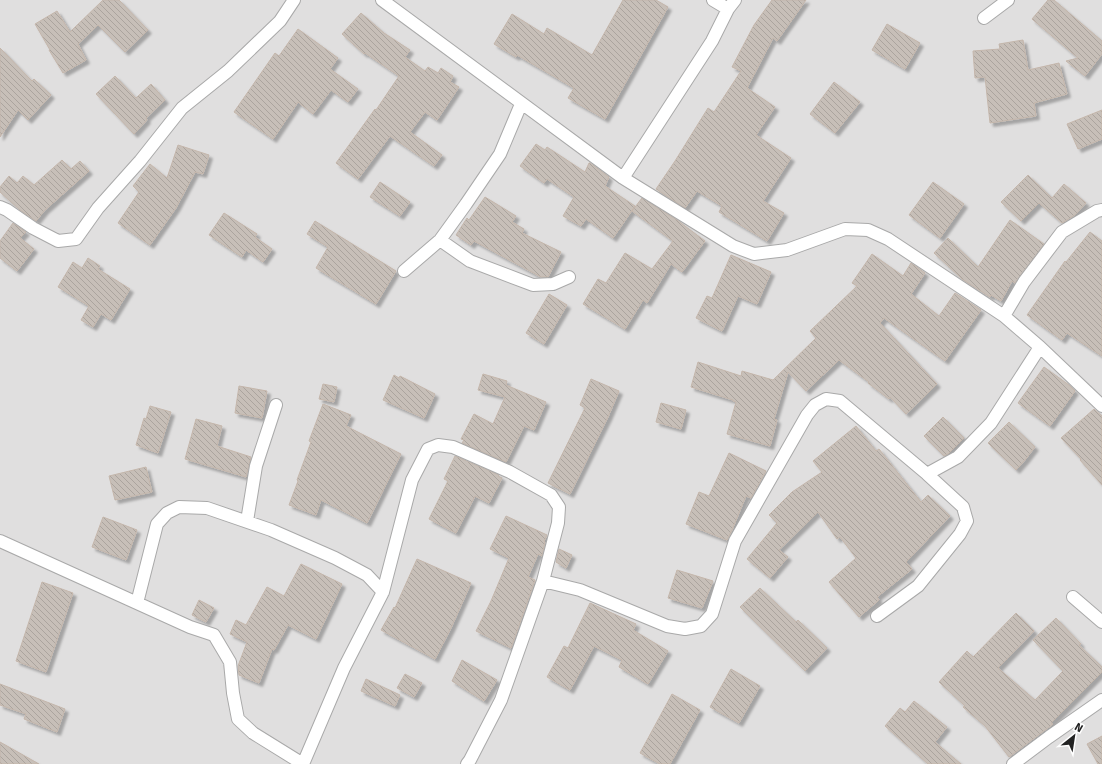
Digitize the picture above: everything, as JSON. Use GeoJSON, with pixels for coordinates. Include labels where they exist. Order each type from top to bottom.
{"type":"FeatureCollection","features":[{"type":"Feature","properties":{"kind":"street"},"geometry":{"type":"LineString","coordinates":[[0,207],[8,210],[33,228],[58,241],[76,239],[98,208],[140,161],[182,108],[228,71],[249,51],[280,20],[294,0]]}},
{"type":"Feature","properties":{"kind":"street"},"geometry":{"type":"LineString","coordinates":[[382,0],[623,178],[733,246],[754,254],[787,250],[845,229],[868,230],[888,239],[1004,316],[1040,347],[1102,406]]}},
{"type":"Feature","properties":{"kind":"street"},"geometry":{"type":"LineString","coordinates":[[623,178],[712,41],[732,4],[713,0]]}},
{"type":"Feature","properties":{"kind":"street"},"geometry":{"type":"LineString","coordinates":[[984,18],[1008,0]]}},
{"type":"Feature","properties":{"kind":"street"},"geometry":{"type":"LineString","coordinates":[[404,271],[440,240],[466,204],[500,154],[521,104]]}},
{"type":"Feature","properties":{"kind":"street"},"geometry":{"type":"LineString","coordinates":[[1004,316],[1024,282],[1062,232],[1097,211],[1102,210]]}},
{"type":"Feature","properties":{"kind":"street"},"geometry":{"type":"LineString","coordinates":[[440,240],[470,261],[533,285],[553,284],[569,277]]}},
{"type":"Feature","properties":{"kind":"street"},"geometry":{"type":"LineString","coordinates":[[927,474],[958,457],[991,423],[1040,347]]}},
{"type":"Feature","properties":{"kind":"street"},"geometry":{"type":"LineString","coordinates":[[543,581],[580,590],[667,626],[685,629],[701,626],[712,614],[735,541],[807,415],[815,405],[826,399],[840,401],[927,474],[963,507],[967,521],[960,534],[918,586],[877,616]]}},
{"type":"Feature","properties":{"kind":"street"},"geometry":{"type":"LineString","coordinates":[[247,521],[256,466],[276,405]]}},
{"type":"Feature","properties":{"kind":"street"},"geometry":{"type":"LineString","coordinates":[[0,541],[190,627],[214,635],[230,662],[233,693],[238,719],[253,733],[303,764],[344,668],[383,592],[412,480],[428,449],[438,445],[453,447],[510,472],[550,495],[560,507],[558,523],[543,581],[501,700],[467,764]]}},
{"type":"Feature","properties":{"kind":"street"},"geometry":{"type":"LineString","coordinates":[[137,603],[157,524],[167,513],[179,507],[207,508],[271,530],[335,558],[366,575],[383,592]]}},
{"type":"Feature","properties":{"kind":"street"},"geometry":{"type":"LineString","coordinates":[[1073,597],[1102,622]]}},
{"type":"Feature","properties":{"kind":"street"},"geometry":{"type":"LineString","coordinates":[[1013,764],[1102,700]]}},
{"type":"Feature","properties":{"kind":"shaded area"},"geometry":{"type":"Polygon","coordinates":[[[0,0],[1102,0],[1102,764],[0,764],[0,0]]]}},
{"type":"Feature","properties":{"kind":"building"},"geometry":{"type":"Polygon","coordinates":[[[103,0],[119,0],[148,30],[125,52],[98,25],[78,44],[86,60],[63,73],[35,24],[57,11],[70,32],[103,0]]]}},
{"type":"Feature","properties":{"kind":"building"},"geometry":{"type":"Polygon","coordinates":[[[623,0],[656,0],[668,7],[605,119],[568,98],[574,88],[517,55],[516,57],[494,44],[512,14],[544,34],[547,28],[592,55],[623,0]]]}},
{"type":"Feature","properties":{"kind":"building"},"geometry":{"type":"Polygon","coordinates":[[[772,0],[806,0],[777,41],[773,38],[747,88],[775,107],[756,135],[791,158],[763,201],[784,213],[767,241],[719,212],[722,206],[697,191],[685,208],[656,189],[708,108],[714,112],[741,71],[732,67],[754,25],[772,0]]]}},
{"type":"Feature","properties":{"kind":"building"},"geometry":{"type":"Polygon","coordinates":[[[1048,0],[1054,0],[1102,41],[1102,54],[1085,76],[1066,61],[1078,58],[1032,19],[1048,0]]]}},
{"type":"Feature","properties":{"kind":"building"},"geometry":{"type":"Polygon","coordinates":[[[361,13],[384,33],[410,50],[405,57],[425,71],[428,67],[438,73],[441,68],[453,76],[450,82],[459,87],[437,120],[425,112],[410,132],[442,155],[434,166],[390,136],[358,179],[336,163],[375,109],[376,110],[399,76],[365,53],[364,54],[342,34],[361,13]]]}},
{"type":"Feature","properties":{"kind":"building"},"geometry":{"type":"Polygon","coordinates":[[[887,24],[920,43],[905,69],[872,50],[887,24]]]}},
{"type":"Feature","properties":{"kind":"building"},"geometry":{"type":"Polygon","coordinates":[[[298,29],[338,58],[330,69],[358,89],[348,102],[331,90],[313,114],[298,102],[273,139],[234,112],[275,53],[279,56],[298,29]]]}},
{"type":"Feature","properties":{"kind":"building"},"geometry":{"type":"Polygon","coordinates":[[[1023,40],[1028,70],[1059,63],[1067,94],[1034,103],[1036,116],[990,123],[985,77],[975,78],[973,51],[1000,49],[999,44],[1023,40]]]}},
{"type":"Feature","properties":{"kind":"building"},"geometry":{"type":"Polygon","coordinates":[[[0,48],[32,81],[34,79],[51,95],[28,120],[18,110],[0,137],[0,48]]]}},
{"type":"Feature","properties":{"kind":"building"},"geometry":{"type":"Polygon","coordinates":[[[115,76],[136,98],[151,84],[165,100],[146,118],[147,120],[134,134],[96,94],[115,76]]]}},
{"type":"Feature","properties":{"kind":"building"},"geometry":{"type":"Polygon","coordinates":[[[834,82],[860,102],[835,133],[810,114],[834,82]]]}},
{"type":"Feature","properties":{"kind":"building"},"geometry":{"type":"Polygon","coordinates":[[[1102,110],[1102,139],[1078,149],[1067,124],[1102,110]]]}},
{"type":"Feature","properties":{"kind":"building"},"geometry":{"type":"Polygon","coordinates":[[[536,144],[545,150],[547,147],[585,172],[590,163],[609,177],[605,186],[635,206],[613,238],[586,219],[581,226],[563,216],[574,197],[547,179],[544,183],[520,166],[536,144]]]}},
{"type":"Feature","properties":{"kind":"building"},"geometry":{"type":"Polygon","coordinates":[[[178,145],[209,155],[203,174],[195,172],[176,208],[150,245],[118,223],[139,192],[133,186],[150,164],[167,178],[178,145]]]}},
{"type":"Feature","properties":{"kind":"building"},"geometry":{"type":"Polygon","coordinates":[[[62,160],[71,169],[80,161],[89,171],[45,210],[36,221],[20,210],[0,192],[0,187],[9,176],[17,183],[23,176],[34,185],[62,160]]]}},
{"type":"Feature","properties":{"kind":"building"},"geometry":{"type":"Polygon","coordinates":[[[1028,175],[1052,198],[1064,184],[1086,203],[1075,215],[1062,223],[1039,203],[1021,221],[1001,202],[1028,175]]]}},
{"type":"Feature","properties":{"kind":"building"},"geometry":{"type":"Polygon","coordinates":[[[380,182],[410,202],[400,216],[370,197],[380,182]]]}},
{"type":"Feature","properties":{"kind":"building"},"geometry":{"type":"Polygon","coordinates":[[[933,182],[964,204],[940,238],[909,215],[933,182]]]}},
{"type":"Feature","properties":{"kind":"building"},"geometry":{"type":"Polygon","coordinates":[[[485,197],[516,216],[512,222],[524,229],[522,233],[561,252],[548,277],[541,277],[474,241],[471,245],[456,235],[467,218],[469,220],[485,197]]]}},
{"type":"Feature","properties":{"kind":"building"},"geometry":{"type":"Polygon","coordinates":[[[642,198],[677,220],[705,241],[682,272],[671,264],[647,303],[643,300],[625,329],[583,304],[598,279],[606,283],[625,253],[652,269],[673,241],[632,211],[642,198]]]}},
{"type":"Feature","properties":{"kind":"building"},"geometry":{"type":"Polygon","coordinates":[[[224,213],[257,234],[255,237],[272,249],[263,262],[246,250],[242,257],[209,235],[224,213]]]}},
{"type":"Feature","properties":{"kind":"building"},"geometry":{"type":"Polygon","coordinates":[[[1010,220],[1044,244],[1015,283],[1012,281],[1001,301],[991,295],[990,297],[962,279],[934,253],[948,238],[978,267],[1010,220]]]}},
{"type":"Feature","properties":{"kind":"building"},"geometry":{"type":"Polygon","coordinates":[[[315,221],[396,271],[376,304],[316,268],[328,247],[307,234],[315,221]]]}},
{"type":"Feature","properties":{"kind":"building"},"geometry":{"type":"Polygon","coordinates":[[[13,223],[26,232],[20,238],[34,249],[17,271],[0,258],[0,241],[13,223]]]}},
{"type":"Feature","properties":{"kind":"building"},"geometry":{"type":"Polygon","coordinates":[[[1090,232],[1102,241],[1102,356],[1067,333],[1062,340],[1027,315],[1065,261],[1066,262],[1090,232]]]}},
{"type":"Feature","properties":{"kind":"building"},"geometry":{"type":"Polygon","coordinates":[[[872,254],[903,276],[911,263],[925,273],[911,294],[939,316],[955,293],[981,310],[945,361],[884,318],[880,323],[937,384],[906,414],[890,397],[889,399],[839,360],[806,391],[788,372],[774,419],[777,420],[770,446],[727,434],[736,402],[691,387],[698,362],[741,376],[742,371],[773,380],[816,338],[810,331],[857,286],[852,283],[872,254]]]}},
{"type":"Feature","properties":{"kind":"building"},"geometry":{"type":"Polygon","coordinates":[[[731,255],[771,272],[757,304],[738,296],[722,331],[696,318],[707,296],[712,298],[731,255]]]}},
{"type":"Feature","properties":{"kind":"building"},"geometry":{"type":"Polygon","coordinates":[[[88,258],[100,266],[98,269],[130,289],[111,320],[101,314],[93,327],[81,320],[89,306],[58,287],[73,262],[82,268],[88,258]]]}},
{"type":"Feature","properties":{"kind":"building"},"geometry":{"type":"Polygon","coordinates":[[[549,294],[567,305],[544,344],[526,333],[549,294]]]}},
{"type":"Feature","properties":{"kind":"building"},"geometry":{"type":"Polygon","coordinates":[[[1044,367],[1075,391],[1050,426],[1018,403],[1044,367]]]}},
{"type":"Feature","properties":{"kind":"building"},"geometry":{"type":"Polygon","coordinates":[[[483,374],[507,381],[506,385],[546,402],[534,430],[524,426],[506,462],[462,443],[464,440],[461,439],[474,414],[493,424],[505,397],[478,390],[483,374]]]}},
{"type":"Feature","properties":{"kind":"building"},"geometry":{"type":"Polygon","coordinates":[[[394,375],[399,378],[400,376],[435,394],[424,418],[383,400],[394,375]]]}},
{"type":"Feature","properties":{"kind":"building"},"geometry":{"type":"Polygon","coordinates":[[[591,379],[619,391],[608,417],[570,494],[548,483],[585,408],[580,405],[591,379]]]}},
{"type":"Feature","properties":{"kind":"building"},"geometry":{"type":"Polygon","coordinates":[[[323,384],[337,387],[334,402],[319,399],[323,384]]]}},
{"type":"Feature","properties":{"kind":"building"},"geometry":{"type":"Polygon","coordinates":[[[239,386],[267,391],[262,418],[235,413],[239,386]]]}},
{"type":"Feature","properties":{"kind":"building"},"geometry":{"type":"Polygon","coordinates":[[[661,403],[686,410],[681,429],[656,422],[661,403]]]}},
{"type":"Feature","properties":{"kind":"building"},"geometry":{"type":"Polygon","coordinates":[[[323,404],[351,415],[346,426],[401,454],[367,523],[321,500],[316,515],[289,505],[311,442],[309,441],[323,404]]]}},
{"type":"Feature","properties":{"kind":"building"},"geometry":{"type":"Polygon","coordinates":[[[150,406],[171,412],[158,453],[136,445],[144,418],[146,419],[150,406]]]}},
{"type":"Feature","properties":{"kind":"building"},"geometry":{"type":"Polygon","coordinates":[[[1094,409],[1102,416],[1102,485],[1080,460],[1081,459],[1061,438],[1094,409]]]}},
{"type":"Feature","properties":{"kind":"building"},"geometry":{"type":"Polygon","coordinates":[[[943,417],[964,438],[944,456],[924,436],[943,417]]]}},
{"type":"Feature","properties":{"kind":"building"},"geometry":{"type":"Polygon","coordinates":[[[196,419],[222,426],[217,446],[251,457],[246,477],[185,459],[196,419]]]}},
{"type":"Feature","properties":{"kind":"building"},"geometry":{"type":"Polygon","coordinates":[[[1009,422],[1035,447],[1016,470],[988,443],[1009,422]]]}},
{"type":"Feature","properties":{"kind":"building"},"geometry":{"type":"Polygon","coordinates":[[[856,426],[876,451],[879,449],[921,502],[928,495],[950,516],[906,562],[912,569],[877,597],[879,600],[859,617],[829,582],[856,558],[840,537],[837,539],[818,512],[779,550],[788,557],[770,578],[747,559],[777,523],[769,515],[792,492],[822,472],[813,461],[856,426]]]}},
{"type":"Feature","properties":{"kind":"building"},"geometry":{"type":"Polygon","coordinates":[[[729,453],[766,471],[751,498],[746,496],[727,540],[686,524],[699,492],[709,496],[729,453]]]}},
{"type":"Feature","properties":{"kind":"building"},"geometry":{"type":"Polygon","coordinates":[[[455,456],[499,475],[498,476],[502,478],[489,503],[475,496],[456,533],[429,519],[448,481],[444,479],[455,456]]]}},
{"type":"Feature","properties":{"kind":"building"},"geometry":{"type":"Polygon","coordinates":[[[146,467],[152,492],[115,500],[109,476],[146,467]]]}},
{"type":"Feature","properties":{"kind":"building"},"geometry":{"type":"Polygon","coordinates":[[[506,516],[547,535],[544,541],[542,556],[538,554],[528,577],[535,580],[511,648],[476,631],[491,601],[509,558],[490,549],[506,516]]]}},
{"type":"Feature","properties":{"kind":"building"},"geometry":{"type":"Polygon","coordinates":[[[103,517],[137,530],[126,560],[92,547],[103,517]]]}},
{"type":"Feature","properties":{"kind":"building"},"geometry":{"type":"Polygon","coordinates":[[[559,549],[572,555],[566,568],[556,562],[559,549]]]}},
{"type":"Feature","properties":{"kind":"building"},"geometry":{"type":"Polygon","coordinates":[[[417,559],[471,583],[435,659],[381,630],[394,607],[395,608],[417,559]]]}},
{"type":"Feature","properties":{"kind":"building"},"geometry":{"type":"Polygon","coordinates":[[[301,564],[342,584],[316,639],[288,625],[274,650],[272,649],[259,683],[239,675],[238,666],[247,642],[230,634],[236,620],[246,625],[267,587],[284,596],[301,564]]]}},
{"type":"Feature","properties":{"kind":"building"},"geometry":{"type":"Polygon","coordinates":[[[677,570],[713,581],[702,608],[668,598],[677,570]]]}},
{"type":"Feature","properties":{"kind":"building"},"geometry":{"type":"Polygon","coordinates":[[[42,582],[73,593],[46,672],[16,661],[42,582]]]}},
{"type":"Feature","properties":{"kind":"building"},"geometry":{"type":"Polygon","coordinates":[[[760,588],[796,622],[798,620],[827,648],[805,671],[740,607],[760,588]]]}},
{"type":"Feature","properties":{"kind":"building"},"geometry":{"type":"Polygon","coordinates":[[[199,600],[214,608],[206,622],[192,615],[199,600]]]}},
{"type":"Feature","properties":{"kind":"building"},"geometry":{"type":"Polygon","coordinates":[[[590,603],[636,624],[633,630],[668,651],[648,684],[619,667],[622,660],[594,646],[570,690],[547,677],[564,646],[568,648],[590,603]]]}},
{"type":"Feature","properties":{"kind":"building"},"geometry":{"type":"Polygon","coordinates":[[[1016,613],[1034,631],[998,668],[1035,700],[1063,671],[1033,640],[1056,618],[1081,644],[1079,645],[1102,667],[1102,672],[1051,723],[1053,724],[1009,757],[985,726],[963,707],[965,706],[939,682],[967,651],[973,657],[1016,613]]]}},
{"type":"Feature","properties":{"kind":"building"},"geometry":{"type":"Polygon","coordinates":[[[462,660],[497,680],[484,701],[452,681],[462,660]]]}},
{"type":"Feature","properties":{"kind":"building"},"geometry":{"type":"Polygon","coordinates":[[[731,669],[760,686],[739,723],[710,707],[731,669]]]}},
{"type":"Feature","properties":{"kind":"building"},"geometry":{"type":"Polygon","coordinates":[[[405,674],[422,683],[414,697],[397,688],[405,674]]]}},
{"type":"Feature","properties":{"kind":"building"},"geometry":{"type":"Polygon","coordinates":[[[366,679],[400,695],[395,706],[361,691],[366,679]]]}},
{"type":"Feature","properties":{"kind":"building"},"geometry":{"type":"Polygon","coordinates":[[[0,684],[65,709],[57,732],[24,719],[26,714],[0,705],[0,684]]]}},
{"type":"Feature","properties":{"kind":"building"},"geometry":{"type":"Polygon","coordinates":[[[672,694],[700,710],[670,764],[660,764],[640,753],[672,694]]]}},
{"type":"Feature","properties":{"kind":"building"},"geometry":{"type":"Polygon","coordinates":[[[914,701],[947,727],[935,742],[961,764],[928,764],[885,726],[900,708],[905,712],[914,701]]]}},
{"type":"Feature","properties":{"kind":"building"},"geometry":{"type":"Polygon","coordinates":[[[1102,736],[1102,764],[1098,764],[1087,744],[1102,736]]]}},
{"type":"Feature","properties":{"kind":"building"},"geometry":{"type":"Polygon","coordinates":[[[0,742],[39,764],[0,764],[0,742]]]}}]}
